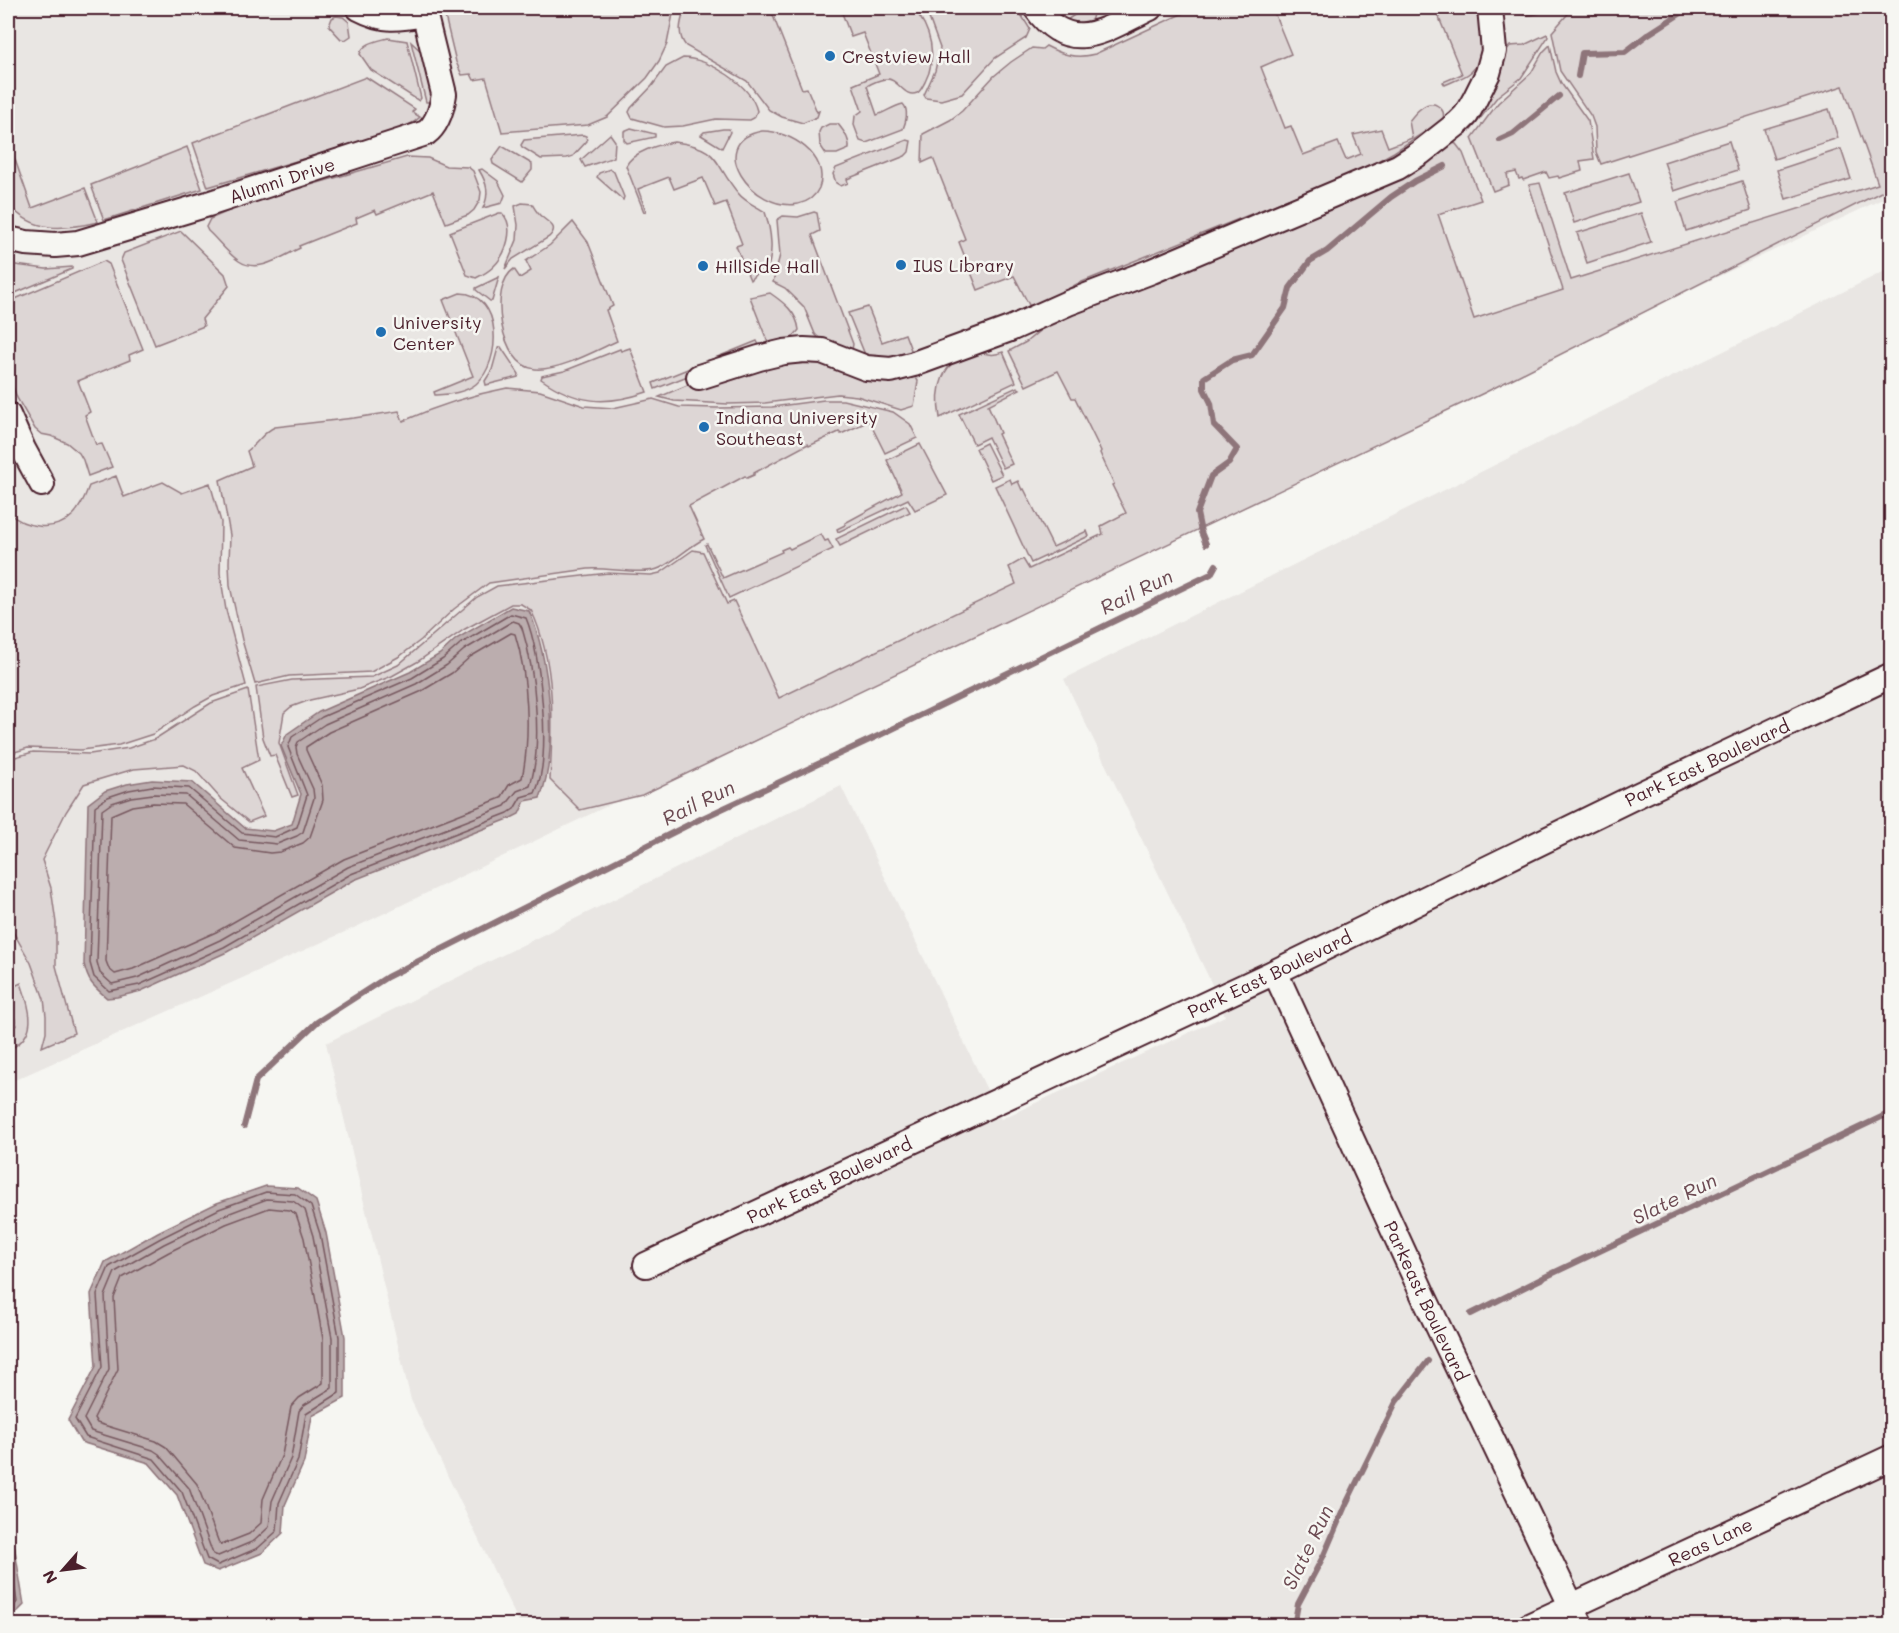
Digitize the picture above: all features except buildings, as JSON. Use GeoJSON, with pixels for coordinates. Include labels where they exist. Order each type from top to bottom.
{"type":"FeatureCollection","features":[{"type":"Feature","properties":{"kind":"street"},"geometry":{"type":"LineString","coordinates":[[359,8],[373,15],[398,19],[424,11]]}},
{"type":"Feature","properties":{"kind":"street"},"geometry":{"type":"LineString","coordinates":[[1036,8],[1054,26],[1068,35],[1084,36],[1150,8]]}},
{"type":"Feature","properties":{"kind":"street"},"geometry":{"type":"LineString","coordinates":[[699,377],[759,358],[804,350],[822,351],[866,368],[891,370],[914,364],[1010,329],[1398,167],[1458,123],[1470,108],[1488,73],[1494,51],[1490,8]]}},
{"type":"Feature","properties":{"kind":"street","name":"Alumni Drive"},"geometry":{"type":"LineString","coordinates":[[8,239],[55,246],[78,243],[208,204],[426,133],[432,129],[438,119],[444,94],[424,11]]}},
{"type":"Feature","properties":{"kind":"street"},"geometry":{"type":"LineString","coordinates":[[8,415],[42,484]]}},
{"type":"Feature","properties":{"kind":"street","name":"Park East Boulevard"},"geometry":{"type":"LineString","coordinates":[[646,1265],[1275,972],[1616,805],[1892,675]]}},
{"type":"Feature","properties":{"kind":"street","name":"Parkeast Boulevard"},"geometry":{"type":"LineString","coordinates":[[1275,972],[1425,1299],[1576,1616]]}},
{"type":"Feature","properties":{"kind":"street","name":"Reas Lane"},"geometry":{"type":"LineString","coordinates":[[1529,1626],[1576,1616],[1892,1458]]}},
{"type":"Feature","properties":{"kind":"shaded area","name":"Indiana University Southeast"},"geometry":{"type":"Polygon","coordinates":[[[8,8],[1891,8],[1891,195],[1099,569],[356,927],[8,1083],[8,8]]]}},
{"type":"Feature","properties":{"kind":"shaded area"},"geometry":{"type":"Polygon","coordinates":[[[443,8],[674,9],[667,44],[659,61],[647,78],[607,117],[588,125],[502,132],[486,78],[474,80],[471,74],[462,75],[456,62],[443,8]]]}},
{"type":"Feature","properties":{"kind":"shaded area"},"geometry":{"type":"Polygon","coordinates":[[[685,8],[770,8],[802,89],[807,88],[817,112],[819,111],[817,117],[803,123],[782,117],[769,110],[747,81],[686,46],[680,32],[685,8]]]}},
{"type":"Feature","properties":{"kind":"shaded area"},"geometry":{"type":"Polygon","coordinates":[[[852,8],[913,8],[924,24],[931,43],[929,72],[920,91],[908,93],[890,79],[880,80],[867,86],[877,115],[903,104],[906,116],[903,129],[866,143],[860,141],[854,125],[855,116],[862,111],[853,85],[879,74],[863,33],[851,37],[842,13],[852,8]]]}},
{"type":"Feature","properties":{"kind":"shaded area"},"geometry":{"type":"Polygon","coordinates":[[[920,8],[1017,8],[1030,29],[1026,38],[995,58],[962,94],[941,100],[926,98],[924,95],[935,71],[940,48],[929,18],[920,8]]]}},
{"type":"Feature","properties":{"kind":"shaded area"},"geometry":{"type":"Polygon","coordinates":[[[1085,8],[1093,14],[1090,26],[1062,23],[1085,8]]]}},
{"type":"Feature","properties":{"kind":"shaded area"},"geometry":{"type":"Polygon","coordinates":[[[1194,8],[1266,8],[1273,10],[1291,54],[1261,67],[1285,128],[1291,126],[1303,155],[1338,142],[1346,160],[1361,154],[1353,135],[1381,129],[1388,147],[1412,138],[1409,121],[1422,108],[1430,104],[1441,109],[1443,120],[1363,169],[1077,284],[1038,306],[1029,305],[1014,276],[978,290],[959,242],[965,239],[933,158],[922,163],[923,134],[962,111],[994,76],[1032,48],[1042,49],[1046,46],[1064,54],[1076,56],[1095,54],[1194,8]]]}},
{"type":"Feature","properties":{"kind":"shaded area"},"geometry":{"type":"Polygon","coordinates":[[[1435,8],[1485,8],[1486,33],[1480,59],[1471,72],[1445,85],[1443,82],[1462,74],[1435,8]]]}},
{"type":"Feature","properties":{"kind":"shaded area"},"geometry":{"type":"Polygon","coordinates":[[[1507,8],[1537,8],[1540,13],[1523,15],[1507,8]]]}},
{"type":"Feature","properties":{"kind":"shaded area"},"geometry":{"type":"Polygon","coordinates":[[[1573,8],[1589,8],[1593,15],[1609,8],[1891,8],[1891,187],[1486,392],[642,795],[580,810],[550,780],[552,715],[545,651],[531,610],[521,604],[511,604],[465,629],[392,676],[359,689],[310,700],[291,707],[284,713],[279,743],[298,795],[292,797],[275,755],[270,756],[263,738],[256,687],[292,680],[372,677],[398,665],[477,597],[497,586],[608,573],[651,575],[660,573],[693,550],[703,552],[727,604],[734,601],[779,698],[1016,584],[1009,567],[1023,559],[1029,569],[1103,534],[1101,526],[1126,513],[1112,485],[1114,484],[1101,451],[1075,398],[1072,398],[1058,371],[1026,386],[1009,351],[1026,342],[1044,327],[1447,141],[1456,144],[1463,153],[1481,200],[1438,214],[1474,319],[1563,290],[1529,185],[1540,183],[1571,280],[1878,184],[1843,86],[1601,164],[1596,152],[1595,127],[1591,116],[1560,71],[1552,32],[1573,8]]]}},
{"type":"Feature","properties":{"kind":"shaded area"},"geometry":{"type":"Polygon","coordinates":[[[343,17],[349,22],[351,36],[345,40],[341,39],[329,26],[332,18],[343,17]]]}},
{"type":"Feature","properties":{"kind":"shaded area"},"geometry":{"type":"Polygon","coordinates":[[[1547,34],[1548,37],[1521,78],[1498,96],[1471,130],[1471,120],[1506,51],[1510,46],[1524,45],[1547,34]]]}},
{"type":"Feature","properties":{"kind":"shaded area"},"geometry":{"type":"Polygon","coordinates":[[[388,38],[407,41],[421,98],[419,101],[371,70],[360,54],[367,45],[388,38]]]}},
{"type":"Feature","properties":{"kind":"shaded area"},"geometry":{"type":"Polygon","coordinates":[[[411,42],[425,55],[432,93],[429,102],[426,102],[411,42]]]}},
{"type":"Feature","properties":{"kind":"shaded area"},"geometry":{"type":"Polygon","coordinates":[[[1550,45],[1561,83],[1588,121],[1594,159],[1580,161],[1582,171],[1559,178],[1558,176],[1549,178],[1546,172],[1523,180],[1519,179],[1516,172],[1507,174],[1509,185],[1493,191],[1472,138],[1498,103],[1531,73],[1543,52],[1550,45]]]}},
{"type":"Feature","properties":{"kind":"shaded area"},"geometry":{"type":"Polygon","coordinates":[[[683,58],[693,59],[716,68],[738,83],[753,101],[757,111],[754,118],[750,120],[716,119],[683,126],[664,127],[632,118],[629,112],[631,108],[666,67],[683,58]]]}},
{"type":"Feature","properties":{"kind":"shaded area"},"geometry":{"type":"Polygon","coordinates":[[[366,77],[415,109],[412,112],[420,117],[397,131],[208,187],[193,143],[366,77]]]}},
{"type":"Feature","properties":{"kind":"shaded area"},"geometry":{"type":"Polygon","coordinates":[[[1829,109],[1838,138],[1774,159],[1764,129],[1829,109]]]}},
{"type":"Feature","properties":{"kind":"shaded area"},"geometry":{"type":"Polygon","coordinates":[[[829,124],[838,124],[848,139],[849,149],[837,154],[826,154],[820,145],[819,132],[821,128],[829,124]]]}},
{"type":"Feature","properties":{"kind":"shaded area"},"geometry":{"type":"Polygon","coordinates":[[[631,128],[655,134],[655,137],[627,143],[624,140],[624,131],[631,128]]]}},
{"type":"Feature","properties":{"kind":"shaded area"},"geometry":{"type":"Polygon","coordinates":[[[729,129],[730,132],[722,148],[701,135],[704,132],[729,129]]]}},
{"type":"Feature","properties":{"kind":"shaded area"},"geometry":{"type":"Polygon","coordinates":[[[762,131],[784,135],[795,140],[813,156],[819,165],[821,176],[819,188],[811,199],[798,204],[781,204],[765,198],[751,188],[741,175],[736,161],[736,148],[745,138],[762,131]]]}},
{"type":"Feature","properties":{"kind":"shaded area"},"geometry":{"type":"Polygon","coordinates":[[[610,134],[615,141],[614,157],[585,167],[581,160],[610,134]]]}},
{"type":"Feature","properties":{"kind":"shaded area"},"geometry":{"type":"Polygon","coordinates":[[[586,136],[587,141],[573,156],[567,158],[541,159],[521,145],[524,140],[586,136]]]}},
{"type":"Feature","properties":{"kind":"shaded area"},"geometry":{"type":"Polygon","coordinates":[[[907,140],[911,141],[909,152],[905,156],[847,179],[848,183],[841,186],[836,183],[833,174],[836,168],[907,140]]]}},
{"type":"Feature","properties":{"kind":"shaded area"},"geometry":{"type":"Polygon","coordinates":[[[1729,141],[1738,170],[1674,191],[1664,162],[1729,141]]]}},
{"type":"Feature","properties":{"kind":"shaded area"},"geometry":{"type":"Polygon","coordinates":[[[674,142],[689,144],[708,152],[741,196],[765,212],[771,251],[765,273],[756,274],[750,280],[736,246],[742,244],[726,202],[715,206],[703,178],[674,189],[669,177],[638,189],[646,211],[644,212],[626,166],[640,153],[674,142]]]}},
{"type":"Feature","properties":{"kind":"shaded area"},"geometry":{"type":"Polygon","coordinates":[[[502,146],[532,164],[532,170],[522,182],[493,164],[492,160],[502,146]]]}},
{"type":"Feature","properties":{"kind":"shaded area"},"geometry":{"type":"Polygon","coordinates":[[[187,147],[202,189],[104,220],[91,185],[187,147]]]}},
{"type":"Feature","properties":{"kind":"shaded area"},"geometry":{"type":"Polygon","coordinates":[[[8,149],[13,154],[32,208],[85,188],[98,222],[73,227],[49,227],[38,225],[18,213],[8,204],[8,149]]]}},
{"type":"Feature","properties":{"kind":"shaded area"},"geometry":{"type":"Polygon","coordinates":[[[1841,149],[1851,179],[1786,199],[1777,170],[1841,149]]]}},
{"type":"Feature","properties":{"kind":"shaded area"},"geometry":{"type":"Polygon","coordinates":[[[407,157],[428,158],[446,166],[468,167],[473,171],[481,192],[480,200],[474,210],[468,215],[446,223],[433,191],[377,214],[375,210],[356,218],[357,223],[299,246],[300,248],[270,263],[254,266],[246,265],[235,258],[206,227],[210,219],[245,204],[407,157]]]}},
{"type":"Feature","properties":{"kind":"shaded area"},"geometry":{"type":"Polygon","coordinates":[[[482,169],[498,181],[505,195],[502,203],[483,208],[487,193],[486,184],[479,170],[482,169]]]}},
{"type":"Feature","properties":{"kind":"shaded area"},"geometry":{"type":"Polygon","coordinates":[[[610,169],[614,172],[624,197],[623,200],[597,177],[599,173],[610,169]]]}},
{"type":"Feature","properties":{"kind":"shaded area"},"geometry":{"type":"Polygon","coordinates":[[[1629,173],[1639,202],[1574,223],[1565,193],[1629,173]]]}},
{"type":"Feature","properties":{"kind":"shaded area"},"geometry":{"type":"Polygon","coordinates":[[[1742,181],[1751,210],[1686,231],[1677,202],[1742,181]]]}},
{"type":"Feature","properties":{"kind":"shaded area"},"geometry":{"type":"Polygon","coordinates":[[[522,203],[532,204],[552,226],[553,231],[549,237],[513,259],[505,269],[517,240],[518,225],[515,206],[522,203]]]}},
{"type":"Feature","properties":{"kind":"shaded area"},"geometry":{"type":"Polygon","coordinates":[[[502,213],[506,219],[509,233],[502,255],[498,262],[483,275],[476,278],[467,275],[450,232],[502,213]]]}},
{"type":"Feature","properties":{"kind":"shaded area"},"geometry":{"type":"Polygon","coordinates":[[[817,213],[820,231],[812,235],[853,344],[850,352],[820,339],[815,334],[804,307],[785,288],[773,282],[780,255],[777,220],[783,216],[798,217],[817,213]]]}},
{"type":"Feature","properties":{"kind":"shaded area"},"geometry":{"type":"Polygon","coordinates":[[[1641,213],[1651,242],[1587,263],[1577,233],[1641,213]]]}},
{"type":"Feature","properties":{"kind":"shaded area"},"geometry":{"type":"Polygon","coordinates":[[[573,222],[588,242],[613,306],[606,310],[617,341],[566,364],[535,369],[523,365],[513,354],[506,341],[500,307],[501,291],[506,278],[514,269],[520,278],[531,271],[526,261],[550,245],[573,222]]]}},
{"type":"Feature","properties":{"kind":"shaded area"},"geometry":{"type":"Polygon","coordinates":[[[181,231],[225,274],[229,286],[202,319],[204,326],[155,345],[121,260],[124,253],[181,231]]]}},
{"type":"Feature","properties":{"kind":"shaded area"},"geometry":{"type":"Polygon","coordinates":[[[104,261],[109,264],[143,349],[129,355],[130,360],[78,381],[90,412],[85,415],[96,445],[102,444],[112,467],[88,476],[79,453],[67,443],[41,434],[35,429],[17,398],[8,373],[8,302],[104,261]]]}},
{"type":"Feature","properties":{"kind":"shaded area"},"geometry":{"type":"Polygon","coordinates":[[[8,264],[46,269],[72,267],[72,269],[8,296],[8,264]]]}},
{"type":"Feature","properties":{"kind":"shaded area"},"geometry":{"type":"Polygon","coordinates":[[[1891,268],[1891,1625],[520,1625],[411,1400],[326,1043],[841,786],[1001,1119],[1225,1016],[1209,978],[1064,679],[1891,268]]]}},
{"type":"Feature","properties":{"kind":"shaded area"},"geometry":{"type":"Polygon","coordinates":[[[499,277],[492,301],[476,290],[476,288],[499,277]]]}},
{"type":"Feature","properties":{"kind":"shaded area"},"geometry":{"type":"Polygon","coordinates":[[[460,293],[474,296],[491,316],[494,346],[491,361],[485,374],[472,387],[435,395],[434,392],[473,376],[443,300],[460,293]]]}},
{"type":"Feature","properties":{"kind":"shaded area"},"geometry":{"type":"Polygon","coordinates":[[[770,293],[784,304],[798,324],[799,330],[791,339],[768,343],[750,297],[770,293]]]}},
{"type":"Feature","properties":{"kind":"shaded area"},"geometry":{"type":"Polygon","coordinates":[[[868,307],[882,342],[905,334],[913,355],[900,359],[866,357],[848,313],[868,307]]]}},
{"type":"Feature","properties":{"kind":"shaded area"},"geometry":{"type":"Polygon","coordinates":[[[757,341],[760,347],[655,389],[653,383],[757,341]]]}},
{"type":"Feature","properties":{"kind":"shaded area"},"geometry":{"type":"Polygon","coordinates":[[[501,347],[519,374],[518,377],[486,385],[485,381],[492,370],[498,348],[501,347]]]}},
{"type":"Feature","properties":{"kind":"shaded area"},"geometry":{"type":"Polygon","coordinates":[[[630,348],[647,392],[605,401],[592,400],[567,394],[541,379],[542,376],[564,371],[620,349],[621,351],[630,348]]]}},
{"type":"Feature","properties":{"kind":"shaded area"},"geometry":{"type":"Polygon","coordinates":[[[1003,352],[1016,382],[940,418],[940,387],[947,369],[963,356],[974,353],[1003,352]]]}},
{"type":"Feature","properties":{"kind":"shaded area"},"geometry":{"type":"Polygon","coordinates":[[[807,358],[913,373],[918,381],[914,406],[901,410],[857,396],[838,394],[765,403],[728,404],[674,401],[659,397],[699,380],[749,374],[807,358]]]}},
{"type":"Feature","properties":{"kind":"shaded area"},"geometry":{"type":"Polygon","coordinates":[[[1017,387],[1020,389],[988,405],[1012,464],[1003,468],[988,437],[974,444],[959,414],[1017,387]]]}},
{"type":"Feature","properties":{"kind":"shaded area"},"geometry":{"type":"Polygon","coordinates":[[[507,388],[540,391],[584,406],[613,408],[653,399],[679,407],[717,408],[772,407],[824,400],[843,400],[893,412],[910,424],[917,438],[885,453],[869,421],[841,434],[839,432],[809,446],[808,444],[754,475],[747,478],[745,476],[689,506],[704,539],[660,568],[644,571],[588,569],[489,583],[454,609],[400,656],[371,672],[289,676],[255,684],[230,586],[230,535],[220,480],[252,466],[247,451],[267,431],[275,427],[399,411],[403,421],[428,410],[507,388]]]}},
{"type":"Feature","properties":{"kind":"shaded area"},"geometry":{"type":"Polygon","coordinates":[[[986,443],[1002,475],[991,480],[976,448],[986,443]]]}},
{"type":"Feature","properties":{"kind":"shaded area"},"geometry":{"type":"Polygon","coordinates":[[[920,444],[947,495],[915,510],[908,499],[838,532],[837,529],[845,523],[902,492],[887,460],[920,444]]]}},
{"type":"Feature","properties":{"kind":"shaded area"},"geometry":{"type":"Polygon","coordinates":[[[116,476],[124,497],[163,482],[182,493],[210,483],[221,522],[220,573],[226,610],[246,685],[213,696],[153,734],[119,745],[81,750],[28,748],[8,754],[8,512],[22,522],[31,525],[49,526],[66,521],[76,512],[89,486],[116,476]]]}},
{"type":"Feature","properties":{"kind":"shaded area"},"geometry":{"type":"Polygon","coordinates":[[[1010,479],[1012,484],[1018,481],[1022,490],[1024,489],[1053,547],[1087,531],[1089,536],[1031,563],[995,486],[1010,479]]]}},
{"type":"Feature","properties":{"kind":"shaded area"},"geometry":{"type":"Polygon","coordinates":[[[906,505],[910,512],[840,546],[836,539],[906,505]]]}},
{"type":"Feature","properties":{"kind":"shaded area"},"geometry":{"type":"Polygon","coordinates":[[[821,534],[833,549],[729,598],[705,545],[707,544],[723,578],[821,534]]]}},
{"type":"Feature","properties":{"kind":"shaded area"},"geometry":{"type":"Polygon","coordinates":[[[248,690],[259,760],[242,768],[264,816],[249,822],[220,798],[196,771],[184,765],[134,769],[84,784],[66,812],[42,860],[51,888],[56,923],[56,966],[74,1033],[42,1047],[46,1032],[44,999],[31,963],[8,923],[8,759],[33,752],[90,754],[129,748],[155,739],[211,703],[248,690]]]}},
{"type":"Feature","properties":{"kind":"shaded area"},"geometry":{"type":"Polygon","coordinates":[[[21,983],[29,1012],[29,1029],[18,1044],[8,1050],[8,1029],[17,1025],[8,1000],[8,989],[21,983]]]}},
{"type":"Feature","properties":{"kind":"water"},"geometry":{"type":"Polygon","coordinates":[[[511,607],[529,611],[536,630],[547,678],[550,704],[549,755],[540,798],[525,801],[519,814],[511,818],[354,880],[227,952],[141,991],[107,998],[95,987],[89,980],[84,964],[88,804],[105,791],[127,784],[152,780],[192,782],[245,828],[273,831],[292,824],[301,794],[281,746],[287,734],[319,712],[410,672],[440,654],[456,639],[511,607]]]}},
{"type":"Feature","properties":{"kind":"water"},"geometry":{"type":"Polygon","coordinates":[[[266,1186],[298,1188],[316,1201],[326,1233],[345,1337],[345,1398],[312,1416],[304,1462],[285,1505],[283,1533],[262,1553],[218,1571],[203,1565],[177,1495],[149,1463],[81,1442],[68,1420],[96,1366],[91,1294],[105,1262],[158,1232],[217,1203],[266,1186]]]}},
{"type":"Feature","properties":{"kind":"water"},"geometry":{"type":"Polygon","coordinates":[[[8,1530],[13,1538],[24,1605],[8,1621],[8,1530]]]}},
{"type":"Feature","properties":{"kind":"waterway","name":"Rail Run"},"geometry":{"type":"LineString","coordinates":[[1578,76],[1582,53],[1625,52],[1689,8]]}},
{"type":"Feature","properties":{"kind":"waterway","name":"Rail Run"},"geometry":{"type":"LineString","coordinates":[[1500,140],[1513,134],[1559,96]]}},
{"type":"Feature","properties":{"kind":"waterway","name":"Rail Run"},"geometry":{"type":"LineString","coordinates":[[1206,544],[1197,513],[1211,476],[1229,463],[1237,449],[1214,425],[1211,403],[1204,389],[1204,378],[1232,360],[1252,355],[1285,308],[1290,288],[1310,261],[1327,251],[1391,197],[1415,181],[1445,166]]}},
{"type":"Feature","properties":{"kind":"waterway","name":"Rail Run"},"geometry":{"type":"LineString","coordinates":[[244,1126],[256,1080],[317,1022],[387,977],[694,822],[880,735],[1211,574],[1216,565]]}},
{"type":"Feature","properties":{"kind":"waterway","name":"Slate Run"},"geometry":{"type":"LineString","coordinates":[[1471,1314],[1892,1112]]}},
{"type":"Feature","properties":{"kind":"waterway","name":"Slate Run"},"geometry":{"type":"LineString","coordinates":[[1294,1626],[1298,1604],[1324,1555],[1345,1506],[1396,1402],[1428,1361]]}},
{"type":"Feature","properties":{"kind":"place","name":"Crestview Hall"},"geometry":{"type":"Point","coordinates":[830,56]}},
{"type":"Feature","properties":{"kind":"place","name":"IUS Library"},"geometry":{"type":"Point","coordinates":[901,265]}},
{"type":"Feature","properties":{"kind":"place","name":"HillSide Hall"},"geometry":{"type":"Point","coordinates":[703,266]}},
{"type":"Feature","properties":{"kind":"place","name":"University Center"},"geometry":{"type":"Point","coordinates":[381,332]}},
{"type":"Feature","properties":{"kind":"place","name":"Indiana University Southeast"},"geometry":{"type":"Point","coordinates":[704,427]}}]}
